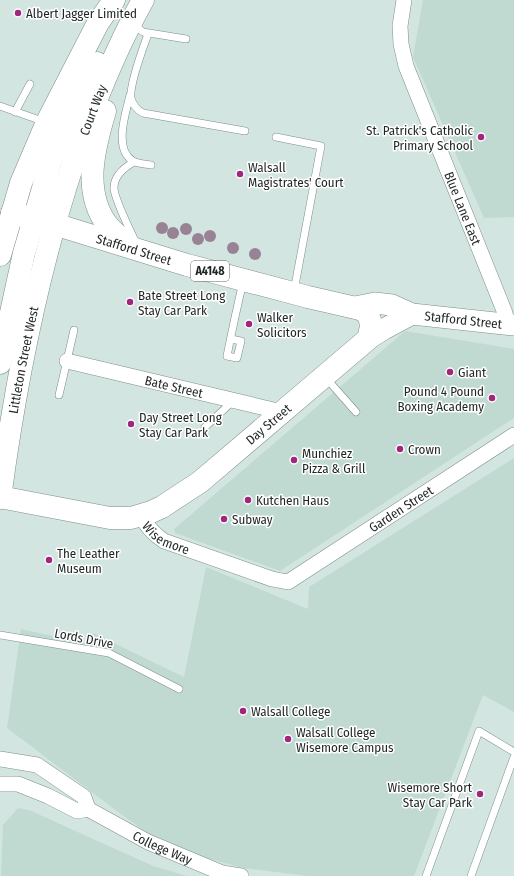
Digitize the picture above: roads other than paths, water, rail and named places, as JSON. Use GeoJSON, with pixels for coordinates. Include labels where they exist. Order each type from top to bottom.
{"type":"FeatureCollection","features":[{"type":"Feature","properties":{"kind":"highway"},"geometry":{"type":"LineString","coordinates":[[0,255],[24,174],[47,122],[98,23],[114,0]]}},
{"type":"Feature","properties":{"kind":"highway"},"geometry":{"type":"LineString","coordinates":[[0,363],[24,254],[44,221],[49,167],[60,138],[120,16],[136,6]]}},
{"type":"Feature","properties":{"kind":"highway","name":"Court Way"},"geometry":{"type":"LineString","coordinates":[[44,221],[84,133],[136,6]]}},
{"type":"Feature","properties":{"kind":"highway"},"geometry":{"type":"LineString","coordinates":[[112,63],[113,84],[94,154],[92,182],[96,201],[108,226],[137,250]]}},
{"type":"Feature","properties":{"kind":"highway","name":"Stafford Street"},"geometry":{"type":"LineString","coordinates":[[12,213],[244,280],[365,311]]}},
{"type":"Feature","properties":{"kind":"highway","name":"Littleton Street West"},"geometry":{"type":"LineString","coordinates":[[0,497],[21,365],[34,306],[44,221]]}},
{"type":"Feature","properties":{"kind":"highway"},"geometry":{"type":"LineString","coordinates":[[365,311],[370,320],[371,327],[368,339]]}},
{"type":"Feature","properties":{"kind":"highway","name":"Day Street"},"geometry":{"type":"LineString","coordinates":[[140,515],[162,507],[200,482],[368,339]]}},
{"type":"Feature","properties":{"kind":"highway","name":"Wisemore"},"geometry":{"type":"LineString","coordinates":[[0,497],[110,518],[131,518],[140,515]]}},
{"type":"Feature","properties":{"kind":"main road","name":"Stafford Street"},"geometry":{"type":"LineString","coordinates":[[365,311],[375,303],[392,305],[402,314],[510,324]]}},
{"type":"Feature","properties":{"kind":"main road","name":"Stafford Street"},"geometry":{"type":"LineString","coordinates":[[368,339],[384,329],[402,314]]}},
{"type":"Feature","properties":{"kind":"street","name":"Blue Lane East"},"geometry":{"type":"LineString","coordinates":[[404,0],[400,26],[400,44],[406,66],[510,324]]}},
{"type":"Feature","properties":{"kind":"street","name":"Bate Street"},"geometry":{"type":"LineString","coordinates":[[67,361],[282,412]]}},
{"type":"Feature","properties":{"kind":"street","name":"Garden Street"},"geometry":{"type":"LineString","coordinates":[[288,582],[514,435]]}},
{"type":"Feature","properties":{"kind":"street","name":"Wisemore"},"geometry":{"type":"LineString","coordinates":[[140,515],[151,531],[164,541],[272,579],[288,582]]}},
{"type":"Feature","properties":{"kind":"street","name":"College Way"},"geometry":{"type":"LineString","coordinates":[[0,759],[37,765],[84,797],[88,809]]}},
{"type":"Feature","properties":{"kind":"street","name":"College Way"},"geometry":{"type":"LineString","coordinates":[[0,784],[18,784],[48,796],[77,811],[88,809],[148,842],[211,873],[241,876]]}},
{"type":"Feature","properties":{"kind":"lane"},"geometry":{"type":"LineString","coordinates":[[136,6],[138,28],[142,32],[186,39]]}},
{"type":"Feature","properties":{"kind":"lane"},"geometry":{"type":"LineString","coordinates":[[148,34],[140,57],[132,89],[122,140],[127,154],[134,162],[151,165]]}},
{"type":"Feature","properties":{"kind":"lane"},"geometry":{"type":"LineString","coordinates":[[15,112],[30,84]]}},
{"type":"Feature","properties":{"kind":"lane"},"geometry":{"type":"LineString","coordinates":[[132,89],[131,99],[137,110],[245,131]]}},
{"type":"Feature","properties":{"kind":"lane"},"geometry":{"type":"LineString","coordinates":[[0,106],[47,122]]}},
{"type":"Feature","properties":{"kind":"lane"},"geometry":{"type":"LineString","coordinates":[[276,137],[321,146],[294,293]]}},
{"type":"Feature","properties":{"kind":"lane"},"geometry":{"type":"LineString","coordinates":[[134,162],[120,172],[114,189],[137,250]]}},
{"type":"Feature","properties":{"kind":"lane"},"geometry":{"type":"LineString","coordinates":[[230,339],[244,280]]}},
{"type":"Feature","properties":{"kind":"lane"},"geometry":{"type":"LineString","coordinates":[[59,395],[74,330]]}},
{"type":"Feature","properties":{"kind":"lane"},"geometry":{"type":"LineString","coordinates":[[324,376],[356,412]]}},
{"type":"Feature","properties":{"kind":"lane"},"geometry":{"type":"LineString","coordinates":[[205,427],[233,401]]}},
{"type":"Feature","properties":{"kind":"lane","name":"Lords Drive"},"geometry":{"type":"LineString","coordinates":[[0,635],[110,653],[179,690]]}},
{"type":"Feature","properties":{"kind":"lane"},"geometry":{"type":"LineString","coordinates":[[426,876],[479,731],[514,752]]}},
{"type":"Feature","properties":{"kind":"lane"},"geometry":{"type":"LineString","coordinates":[[471,876],[514,757]]}},
{"type":"Feature","properties":{"kind":"place","name":"Albert Jagger Limited"},"geometry":{"type":"Point","coordinates":[18,13]}},
{"type":"Feature","properties":{"kind":"place","name":"St. Patrick's Catholic Primary School"},"geometry":{"type":"Point","coordinates":[481,137]}},
{"type":"Feature","properties":{"kind":"place","name":"Walsall Magistrates' Court"},"geometry":{"type":"Point","coordinates":[240,174]}},
{"type":"Feature","properties":{"kind":"place","name":"Bate Street Long Stay Car Park"},"geometry":{"type":"Point","coordinates":[130,302]}},
{"type":"Feature","properties":{"kind":"place","name":"Walker Solicitors"},"geometry":{"type":"Point","coordinates":[249,324]}},
{"type":"Feature","properties":{"kind":"place","name":"Giant"},"geometry":{"type":"Point","coordinates":[450,372]}},
{"type":"Feature","properties":{"kind":"place","name":"Pound 4 Pound Boxing Academy"},"geometry":{"type":"Point","coordinates":[492,398]}},
{"type":"Feature","properties":{"kind":"place","name":"Day Street Long Stay Car Park"},"geometry":{"type":"Point","coordinates":[131,424]}},
{"type":"Feature","properties":{"kind":"place","name":"Crown"},"geometry":{"type":"Point","coordinates":[400,449]}},
{"type":"Feature","properties":{"kind":"place","name":"Munchiez Pizza & Grill"},"geometry":{"type":"Point","coordinates":[294,460]}},
{"type":"Feature","properties":{"kind":"place","name":"Kutchen Haus"},"geometry":{"type":"Point","coordinates":[248,500]}},
{"type":"Feature","properties":{"kind":"place","name":"Subway"},"geometry":{"type":"Point","coordinates":[224,519]}},
{"type":"Feature","properties":{"kind":"place","name":"The Leather Museum"},"geometry":{"type":"Point","coordinates":[49,560]}},
{"type":"Feature","properties":{"kind":"place","name":"Walsall College"},"geometry":{"type":"Point","coordinates":[243,711]}},
{"type":"Feature","properties":{"kind":"place","name":"Walsall College Wisemore Campus"},"geometry":{"type":"Point","coordinates":[288,739]}},
{"type":"Feature","properties":{"kind":"place","name":"Wisemore Short Stay Car Park"},"geometry":{"type":"Point","coordinates":[480,794]}}]}
